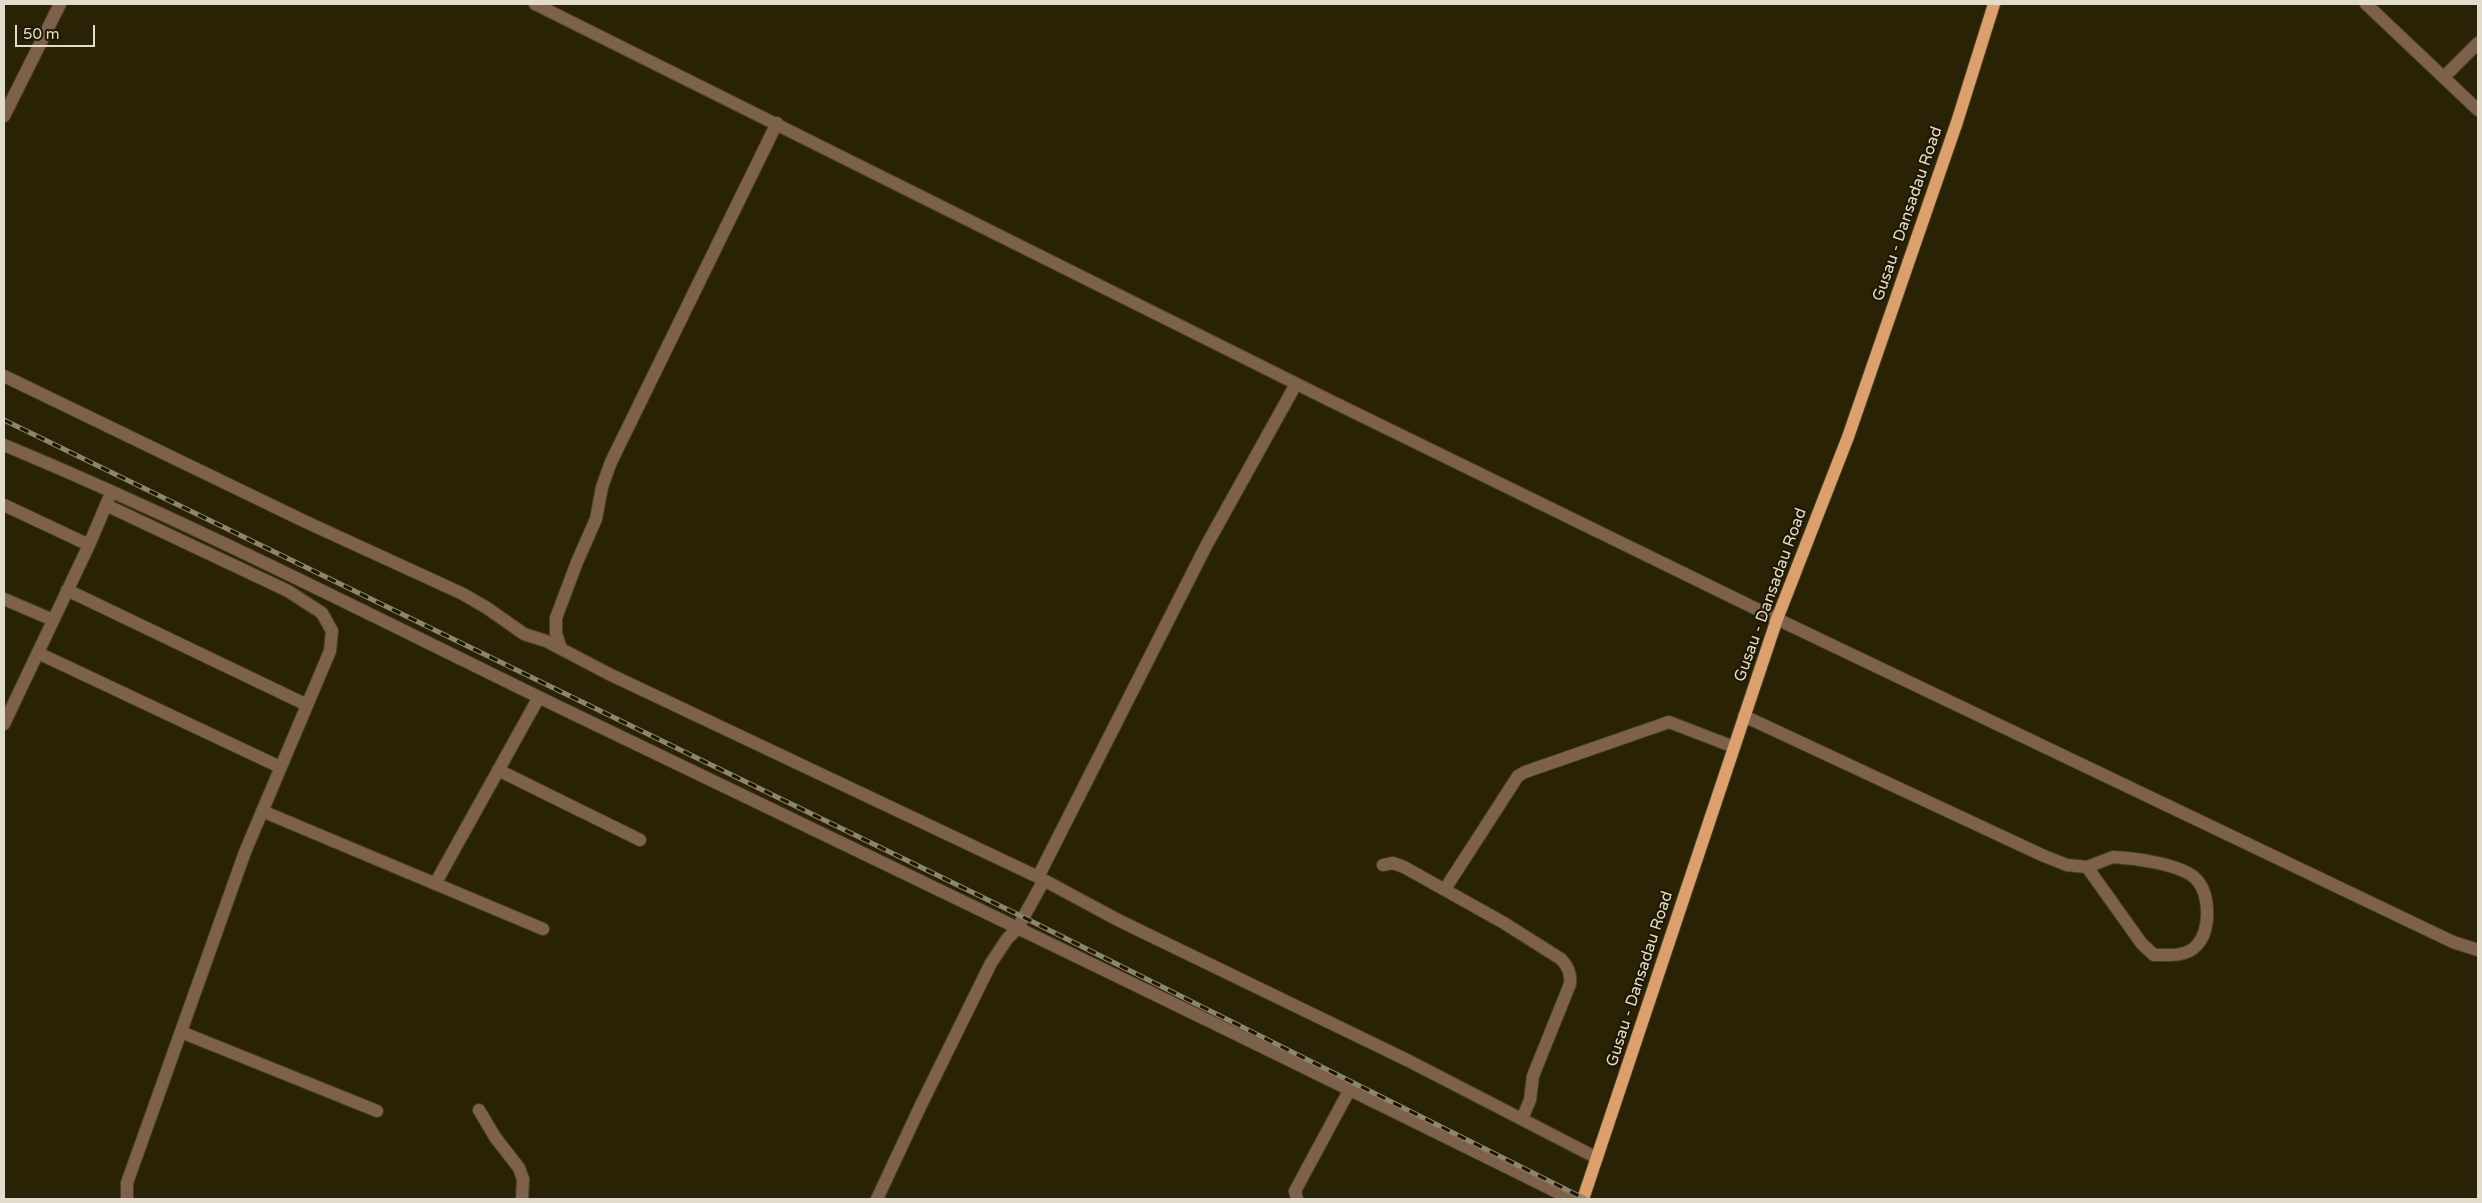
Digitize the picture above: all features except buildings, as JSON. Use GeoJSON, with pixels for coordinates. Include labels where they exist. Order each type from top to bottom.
{"type":"FeatureCollection","features":[{"type":"Feature","properties":{"kind":"main road","name":"Gusau - Dansadau Road"},"geometry":{"type":"LineString","coordinates":[[1583,1199],[1777,619],[1848,437],[1957,122],[1994,4]]}},
{"type":"Feature","properties":{"kind":"street"},"geometry":{"type":"LineString","coordinates":[[4,116],[60,4]]}},
{"type":"Feature","properties":{"kind":"street"},"geometry":{"type":"LineString","coordinates":[[535,4],[777,123],[1296,384],[1777,619],[2453,942],[2478,950]]}},
{"type":"Feature","properties":{"kind":"street"},"geometry":{"type":"LineString","coordinates":[[2366,4],[2445,76],[2478,110]]}},
{"type":"Feature","properties":{"kind":"street"},"geometry":{"type":"LineString","coordinates":[[2445,76],[2478,43]]}},
{"type":"Feature","properties":{"kind":"street"},"geometry":{"type":"LineString","coordinates":[[561,649],[556,633],[557,612],[596,519],[602,487],[610,462],[777,123]]}},
{"type":"Feature","properties":{"kind":"street"},"geometry":{"type":"LineString","coordinates":[[4,376],[306,522],[463,594],[488,608],[524,634],[561,649],[618,678],[1041,878],[1118,920],[1409,1061],[1597,1158]]}},
{"type":"Feature","properties":{"kind":"street"},"geometry":{"type":"LineString","coordinates":[[877,1199],[991,964],[1007,939],[1017,928],[1206,546],[1296,384]]}},
{"type":"Feature","properties":{"kind":"street"},"geometry":{"type":"LineString","coordinates":[[4,445],[112,490],[1350,1089],[1571,1199]]}},
{"type":"Feature","properties":{"kind":"street"},"geometry":{"type":"LineString","coordinates":[[4,724],[8,706],[38,653],[89,545],[112,490]]}},
{"type":"Feature","properties":{"kind":"street"},"geometry":{"type":"LineString","coordinates":[[106,504],[288,590],[322,613],[332,631],[330,651],[262,811],[181,1032],[127,1183],[127,1199]]}},
{"type":"Feature","properties":{"kind":"street"},"geometry":{"type":"LineString","coordinates":[[4,505],[89,545]]}},
{"type":"Feature","properties":{"kind":"street"},"geometry":{"type":"LineString","coordinates":[[67,590],[307,705]]}},
{"type":"Feature","properties":{"kind":"street"},"geometry":{"type":"LineString","coordinates":[[4,599],[53,620]]}},
{"type":"Feature","properties":{"kind":"street"},"geometry":{"type":"LineString","coordinates":[[38,653],[280,768]]}},
{"type":"Feature","properties":{"kind":"street"},"geometry":{"type":"LineString","coordinates":[[435,884],[539,697]]}},
{"type":"Feature","properties":{"kind":"street"},"geometry":{"type":"LineString","coordinates":[[1744,716],[2067,865],[2087,867],[2112,857],[2140,859],[2190,875],[2196,880],[2202,890],[2207,912],[2205,928],[2197,945],[2182,954],[2154,955],[2142,944],[2087,867]]}},
{"type":"Feature","properties":{"kind":"street"},"geometry":{"type":"LineString","coordinates":[[1445,888],[1518,776],[1525,772],[1669,722],[1734,747]]}},
{"type":"Feature","properties":{"kind":"street"},"geometry":{"type":"LineString","coordinates":[[498,770],[640,840]]}},
{"type":"Feature","properties":{"kind":"street"},"geometry":{"type":"LineString","coordinates":[[262,811],[543,929]]}},
{"type":"Feature","properties":{"kind":"street"},"geometry":{"type":"LineString","coordinates":[[1383,865],[1393,863],[1404,867],[1445,888],[1561,959],[1568,967],[1571,976],[1570,984],[1533,1076],[1530,1100],[1522,1120]]}},
{"type":"Feature","properties":{"kind":"street"},"geometry":{"type":"LineString","coordinates":[[181,1032],[377,1111]]}},
{"type":"Feature","properties":{"kind":"street"},"geometry":{"type":"LineString","coordinates":[[1297,1199],[1295,1191],[1350,1089]]}},
{"type":"Feature","properties":{"kind":"street"},"geometry":{"type":"LineString","coordinates":[[479,1110],[495,1137],[519,1168],[523,1180],[522,1199]]}},
{"type":"Feature","properties":{"kind":"railway"},"geometry":{"type":"LineString","coordinates":[[4,420],[1023,917],[1585,1199]]}}]}
